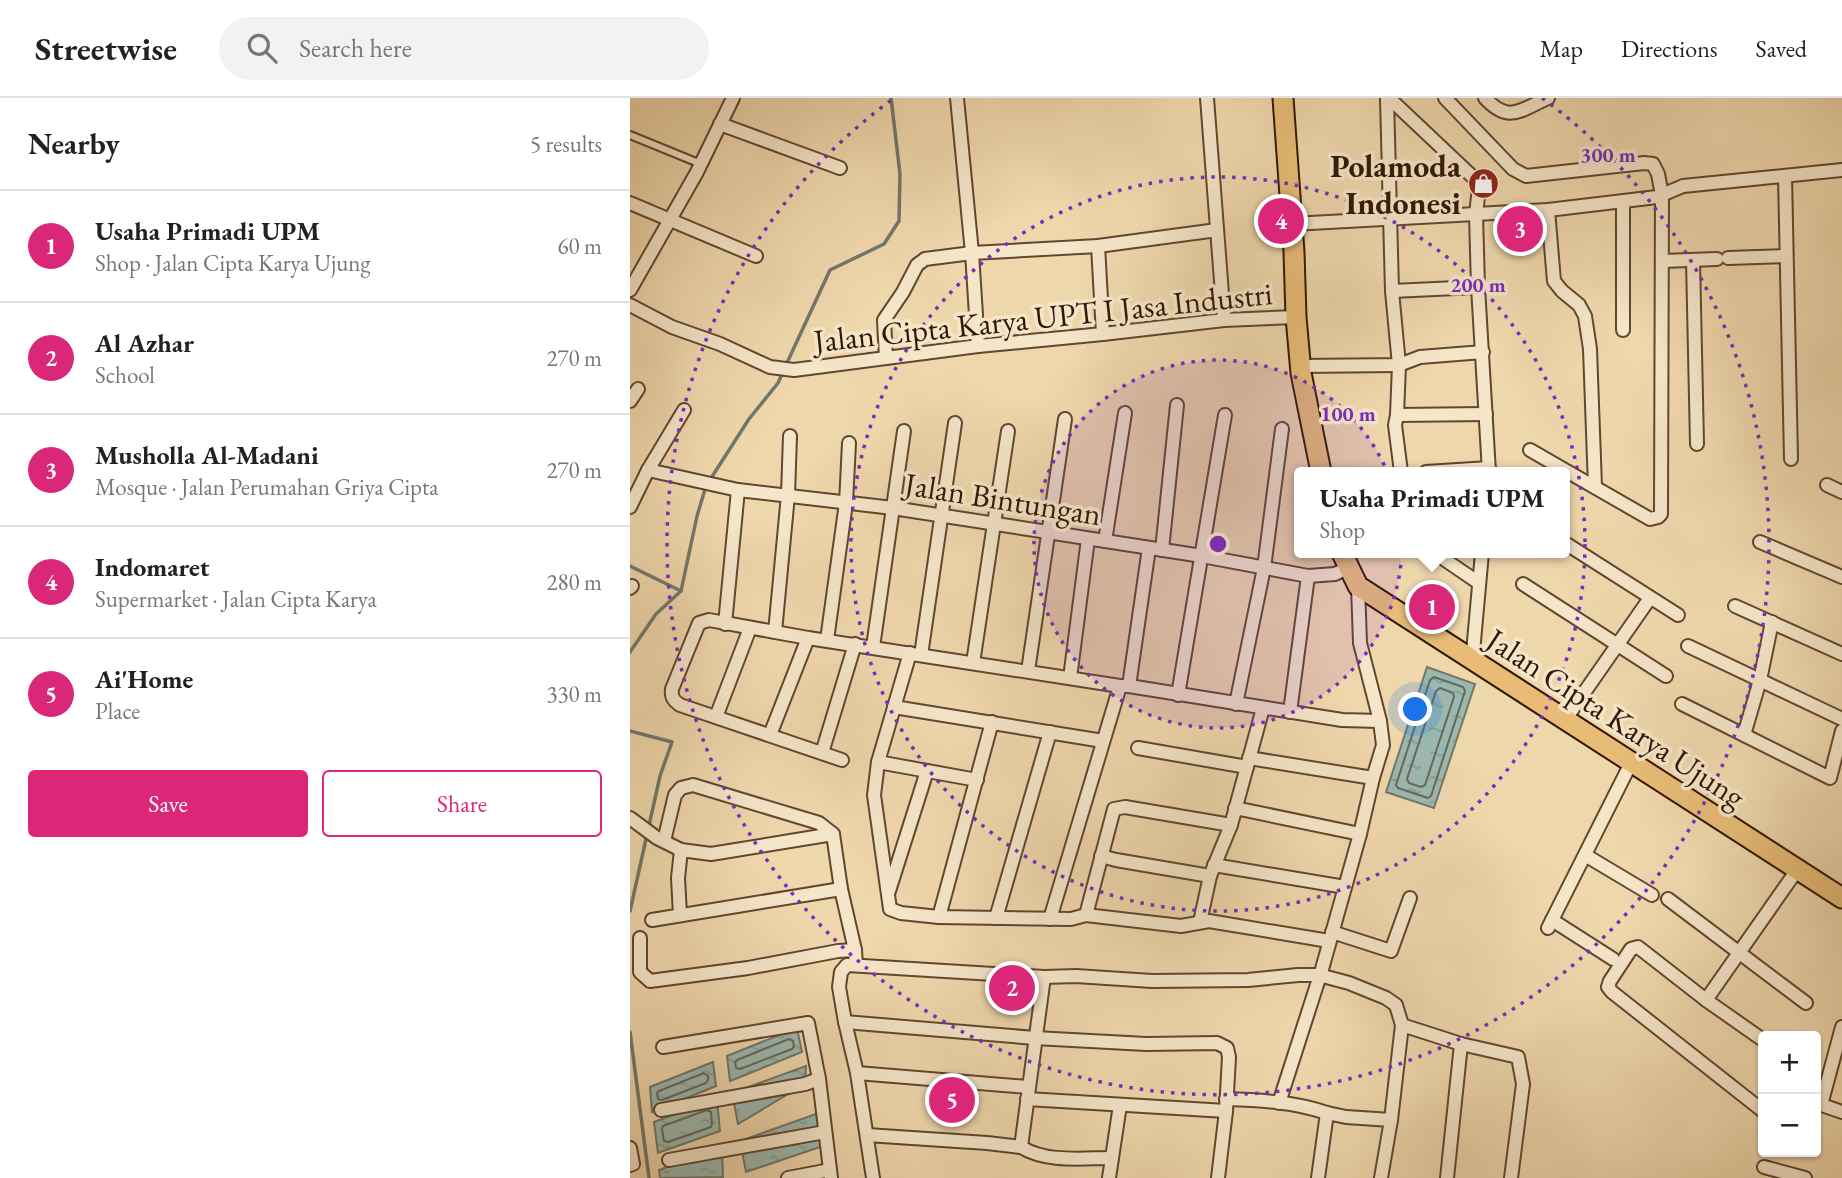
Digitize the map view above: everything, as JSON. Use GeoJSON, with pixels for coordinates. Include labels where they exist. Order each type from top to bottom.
{"type":"FeatureCollection","features":[{"type":"Feature","properties":{"kind":"main road"},"geometry":{"type":"LineString","coordinates":[[1283,98],[1302,378],[1320,467]]}},
{"type":"Feature","properties":{"kind":"main road"},"geometry":{"type":"LineString","coordinates":[[1346,560],[1358,586]]}},
{"type":"Feature","properties":{"kind":"main road","name":"Jalan Cipta Karya Ujung"},"geometry":{"type":"LineString","coordinates":[[1358,586],[1797,870],[1841,892]]}},
{"type":"Feature","properties":{"kind":"street"},"geometry":{"type":"LineString","coordinates":[[630,290],[701,164],[733,98]]}},
{"type":"Feature","properties":{"kind":"street"},"geometry":{"type":"LineString","coordinates":[[957,98],[978,346]]}},
{"type":"Feature","properties":{"kind":"street"},"geometry":{"type":"LineString","coordinates":[[1207,98],[1224,320]]}},
{"type":"Feature","properties":{"kind":"street"},"geometry":{"type":"LineString","coordinates":[[1388,98],[1476,180],[1479,188],[1476,214],[1478,287],[1489,467]]}},
{"type":"Feature","properties":{"kind":"street"},"geometry":{"type":"LineString","coordinates":[[1388,98],[1392,291],[1399,365],[1395,425],[1400,467]]}},
{"type":"Feature","properties":{"kind":"street"},"geometry":{"type":"LineString","coordinates":[[1445,98],[1513,170],[1521,175],[1650,163],[1658,174],[1662,195],[1661,514],[1650,519],[1570,473]]}},
{"type":"Feature","properties":{"kind":"street"},"geometry":{"type":"LineString","coordinates":[[1485,98],[1496,110],[1505,113],[1514,113],[1548,98]]}},
{"type":"Feature","properties":{"kind":"street"},"geometry":{"type":"LineString","coordinates":[[720,124],[839,168]]}},
{"type":"Feature","properties":{"kind":"street"},"geometry":{"type":"LineString","coordinates":[[1292,224],[1548,210],[1623,202],[1662,195],[1684,186],[1842,170]]}},
{"type":"Feature","properties":{"kind":"street"},"geometry":{"type":"LineString","coordinates":[[1785,176],[1791,459]]}},
{"type":"Feature","properties":{"kind":"street"},"geometry":{"type":"LineString","coordinates":[[1623,202],[1623,330]]}},
{"type":"Feature","properties":{"kind":"street"},"geometry":{"type":"LineString","coordinates":[[630,203],[756,256]]}},
{"type":"Feature","properties":{"kind":"street"},"geometry":{"type":"LineString","coordinates":[[1548,210],[1554,281],[1579,305],[1585,316],[1590,349],[1595,488]]}},
{"type":"Feature","properties":{"kind":"street"},"geometry":{"type":"LineString","coordinates":[[886,358],[884,320],[917,265],[925,259],[972,253],[1098,246],[1217,230]]}},
{"type":"Feature","properties":{"kind":"street"},"geometry":{"type":"LineString","coordinates":[[1098,246],[1104,334]]}},
{"type":"Feature","properties":{"kind":"street"},"geometry":{"type":"LineString","coordinates":[[1662,261],[1786,256]]}},
{"type":"Feature","properties":{"kind":"street"},"geometry":{"type":"LineString","coordinates":[[1693,260],[1697,444]]}},
{"type":"Feature","properties":{"kind":"street"},"geometry":{"type":"LineString","coordinates":[[1392,291],[1478,287]]}},
{"type":"Feature","properties":{"kind":"street","name":"Jalan Cipta Karya UPT I Jasa Industri"},"geometry":{"type":"LineString","coordinates":[[630,305],[672,327],[720,344],[770,367],[794,370],[978,346],[1224,320],[1296,317]]}},
{"type":"Feature","properties":{"kind":"street"},"geometry":{"type":"LineString","coordinates":[[1301,366],[1399,365],[1420,357],[1483,352]]}},
{"type":"Feature","properties":{"kind":"street"},"geometry":{"type":"LineString","coordinates":[[630,401],[638,389]]}},
{"type":"Feature","properties":{"kind":"street"},"geometry":{"type":"LineString","coordinates":[[1050,919],[1103,741],[1125,686],[1156,549],[1177,405]]}},
{"type":"Feature","properties":{"kind":"street"},"geometry":{"type":"LineString","coordinates":[[630,507],[648,470],[684,410]]}},
{"type":"Feature","properties":{"kind":"street"},"geometry":{"type":"LineString","coordinates":[[1105,541],[1125,413]]}},
{"type":"Feature","properties":{"kind":"street"},"geometry":{"type":"LineString","coordinates":[[1397,415],[1486,414]]}},
{"type":"Feature","properties":{"kind":"street"},"geometry":{"type":"LineString","coordinates":[[1178,695],[1225,415]]}},
{"type":"Feature","properties":{"kind":"street"},"geometry":{"type":"LineString","coordinates":[[1028,671],[1065,419]]}},
{"type":"Feature","properties":{"kind":"street"},"geometry":{"type":"LineString","coordinates":[[955,423],[915,654],[894,707],[878,762],[874,795],[890,909],[901,913],[939,917],[1071,919],[1086,915],[1181,926],[1209,921],[1330,936],[1391,951],[1410,898]]}},
{"type":"Feature","properties":{"kind":"street"},"geometry":{"type":"LineString","coordinates":[[1237,704],[1264,568],[1282,429]]}},
{"type":"Feature","properties":{"kind":"street"},"geometry":{"type":"LineString","coordinates":[[973,663],[1008,431]]}},
{"type":"Feature","properties":{"kind":"street"},"geometry":{"type":"LineString","coordinates":[[873,647],[904,432]]}},
{"type":"Feature","properties":{"kind":"street"},"geometry":{"type":"LineString","coordinates":[[775,632],[789,495],[790,436]]}},
{"type":"Feature","properties":{"kind":"street"},"geometry":{"type":"LineString","coordinates":[[827,640],[846,503],[849,443]]}},
{"type":"Feature","properties":{"kind":"street"},"geometry":{"type":"LineString","coordinates":[[1530,450],[1559,467]]}},
{"type":"Feature","properties":{"kind":"street","name":"Jalan Bintungan"},"geometry":{"type":"LineString","coordinates":[[648,470],[738,490],[893,508],[1202,556],[1308,576],[1335,574],[1346,560]]}},
{"type":"Feature","properties":{"kind":"street"},"geometry":{"type":"LineString","coordinates":[[1826,485],[1842,492]]}},
{"type":"Feature","properties":{"kind":"street"},"geometry":{"type":"LineString","coordinates":[[725,624],[738,490]]}},
{"type":"Feature","properties":{"kind":"street"},"geometry":{"type":"LineString","coordinates":[[1070,678],[1088,539]]}},
{"type":"Feature","properties":{"kind":"street"},"geometry":{"type":"LineString","coordinates":[[1760,542],[1842,577]]}},
{"type":"Feature","properties":{"kind":"street"},"geometry":{"type":"LineString","coordinates":[[1570,546],[1678,615]]}},
{"type":"Feature","properties":{"kind":"street"},"geometry":{"type":"LineString","coordinates":[[1442,558],[1479,583]]}},
{"type":"Feature","properties":{"kind":"street"},"geometry":{"type":"LineString","coordinates":[[1473,652],[1482,558]]}},
{"type":"Feature","properties":{"kind":"street"},"geometry":{"type":"LineString","coordinates":[[1290,712],[1308,576]]}},
{"type":"Feature","properties":{"kind":"street"},"geometry":{"type":"LineString","coordinates":[[1523,584],[1665,676]]}},
{"type":"Feature","properties":{"kind":"street"},"geometry":{"type":"LineString","coordinates":[[1279,1103],[1345,887],[1383,745],[1380,721],[1360,643],[1358,586]]}},
{"type":"Feature","properties":{"kind":"street"},"geometry":{"type":"LineString","coordinates":[[1565,720],[1650,598]]}},
{"type":"Feature","properties":{"kind":"street"},"geometry":{"type":"LineString","coordinates":[[1735,606],[1842,654]]}},
{"type":"Feature","properties":{"kind":"street"},"geometry":{"type":"LineString","coordinates":[[842,760],[680,705],[671,696],[672,689],[699,623],[709,620],[808,638],[1342,720],[1380,721]]}},
{"type":"Feature","properties":{"kind":"street"},"geometry":{"type":"LineString","coordinates":[[1744,735],[1760,680],[1772,622]]}},
{"type":"Feature","properties":{"kind":"street"},"geometry":{"type":"LineString","coordinates":[[716,717],[750,628]]}},
{"type":"Feature","properties":{"kind":"street"},"geometry":{"type":"LineString","coordinates":[[770,735],[808,638]]}},
{"type":"Feature","properties":{"kind":"street"},"geometry":{"type":"LineString","coordinates":[[822,753],[855,644]]}},
{"type":"Feature","properties":{"kind":"street"},"geometry":{"type":"LineString","coordinates":[[1688,646],[1842,719]]}},
{"type":"Feature","properties":{"kind":"street"},"geometry":{"type":"LineString","coordinates":[[1682,704],[1830,778],[1842,731]]}},
{"type":"Feature","properties":{"kind":"street"},"geometry":{"type":"LineString","coordinates":[[894,707],[1103,741]]}},
{"type":"Feature","properties":{"kind":"street"},"geometry":{"type":"LineString","coordinates":[[1200,922],[1212,870],[1231,825],[1263,708]]}},
{"type":"Feature","properties":{"kind":"street"},"geometry":{"type":"LineString","coordinates":[[939,917],[992,722]]}},
{"type":"Feature","properties":{"kind":"street"},"geometry":{"type":"LineString","coordinates":[[996,918],[1050,732]]}},
{"type":"Feature","properties":{"kind":"street"},"geometry":{"type":"LineString","coordinates":[[1138,748],[1373,778]]}},
{"type":"Feature","properties":{"kind":"street"},"geometry":{"type":"LineString","coordinates":[[878,762],[977,779]]}},
{"type":"Feature","properties":{"kind":"street"},"geometry":{"type":"LineString","coordinates":[[1613,959],[1550,924],[1631,763]]}},
{"type":"Feature","properties":{"kind":"street"},"geometry":{"type":"LineString","coordinates":[[888,895],[927,771]]}},
{"type":"Feature","properties":{"kind":"street"},"geometry":{"type":"LineString","coordinates":[[661,840],[675,795],[681,788],[693,785],[819,823],[833,834],[856,965]]}},
{"type":"Feature","properties":{"kind":"street"},"geometry":{"type":"LineString","coordinates":[[1086,915],[1114,809],[1125,807],[1231,825]]}},
{"type":"Feature","properties":{"kind":"street"},"geometry":{"type":"LineString","coordinates":[[1236,808],[1360,834]]}},
{"type":"Feature","properties":{"kind":"street"},"geometry":{"type":"LineString","coordinates":[[630,818],[661,840],[681,850],[711,854],[833,834]]}},
{"type":"Feature","properties":{"kind":"street"},"geometry":{"type":"LineString","coordinates":[[680,915],[678,878],[681,850]]}},
{"type":"Feature","properties":{"kind":"street"},"geometry":{"type":"LineString","coordinates":[[1585,855],[1652,895]]}},
{"type":"Feature","properties":{"kind":"street"},"geometry":{"type":"LineString","coordinates":[[1101,856],[1345,887]]}},
{"type":"Feature","properties":{"kind":"street"},"geometry":{"type":"LineString","coordinates":[[1706,999],[1797,870]]}},
{"type":"Feature","properties":{"kind":"street"},"geometry":{"type":"LineString","coordinates":[[652,920],[841,889]]}},
{"type":"Feature","properties":{"kind":"street"},"geometry":{"type":"LineString","coordinates":[[1668,899],[1806,1003]]}},
{"type":"Feature","properties":{"kind":"street"},"geometry":{"type":"LineString","coordinates":[[640,938],[640,972],[650,981],[855,950]]}},
{"type":"Feature","properties":{"kind":"street"},"geometry":{"type":"LineString","coordinates":[[1758,1036],[1638,947],[1631,949],[1610,981],[1608,987],[1612,992],[1758,1107]]}},
{"type":"Feature","properties":{"kind":"street"},"geometry":{"type":"LineString","coordinates":[[873,1178],[857,1073],[839,986],[841,972],[847,965],[1152,981],[1248,980],[1319,975],[1349,983],[1386,998],[1396,1005],[1402,1025],[1391,1121],[1381,1178]]}},
{"type":"Feature","properties":{"kind":"street"},"geometry":{"type":"LineString","coordinates":[[1021,1147],[1044,977]]}},
{"type":"Feature","properties":{"kind":"street"},"geometry":{"type":"LineString","coordinates":[[845,1022],[1035,1038],[1146,1044],[1217,1042],[1227,1048],[1229,1057],[1218,1178]]}},
{"type":"Feature","properties":{"kind":"street"},"geometry":{"type":"LineString","coordinates":[[663,1047],[808,1023],[819,1079],[830,1174],[788,1178]]}},
{"type":"Feature","properties":{"kind":"street"},"geometry":{"type":"LineString","coordinates":[[1402,1025],[1461,1044],[1518,1057],[1523,1084],[1511,1178]]}},
{"type":"Feature","properties":{"kind":"street"},"geometry":{"type":"LineString","coordinates":[[1821,1094],[1842,1027]]}},
{"type":"Feature","properties":{"kind":"street"},"geometry":{"type":"LineString","coordinates":[[1447,1178],[1461,1044]]}},
{"type":"Feature","properties":{"kind":"street"},"geometry":{"type":"LineString","coordinates":[[857,1073],[1120,1105],[1279,1103],[1314,1108],[1346,1117],[1391,1121]]}},
{"type":"Feature","properties":{"kind":"street"},"geometry":{"type":"LineString","coordinates":[[661,1110],[805,1084],[819,1079]]}},
{"type":"Feature","properties":{"kind":"street"},"geometry":{"type":"LineString","coordinates":[[1109,1178],[1120,1105]]}},
{"type":"Feature","properties":{"kind":"street"},"geometry":{"type":"LineString","coordinates":[[1821,1105],[1842,1112]]}},
{"type":"Feature","properties":{"kind":"street"},"geometry":{"type":"LineString","coordinates":[[1318,1178],[1327,1112]]}},
{"type":"Feature","properties":{"kind":"street"},"geometry":{"type":"LineString","coordinates":[[669,1160],[825,1132]]}},
{"type":"Feature","properties":{"kind":"street"},"geometry":{"type":"LineString","coordinates":[[867,1135],[1021,1147],[1031,1153],[1050,1157],[1112,1158]]}},
{"type":"Feature","properties":{"kind":"street"},"geometry":{"type":"LineString","coordinates":[[630,1147],[633,1164],[630,1165]]}},
{"type":"Feature","properties":{"kind":"street"},"geometry":{"type":"LineString","coordinates":[[1764,1167],[1805,1178]]}},
{"type":"Feature","properties":{"kind":"lane"},"geometry":{"type":"LineString","coordinates":[[630,135],[701,164]]}},
{"type":"Feature","properties":{"kind":"water"},"geometry":{"type":"Polygon","coordinates":[[[1427,667],[1475,684],[1434,808],[1386,792],[1427,667]]]}},
{"type":"Feature","properties":{"kind":"water"},"geometry":{"type":"Polygon","coordinates":[[[797,1028],[802,1052],[730,1081],[727,1056],[797,1028]]]}},
{"type":"Feature","properties":{"kind":"water"},"geometry":{"type":"Polygon","coordinates":[[[713,1062],[716,1086],[652,1112],[650,1087],[713,1062]]]}},
{"type":"Feature","properties":{"kind":"water"},"geometry":{"type":"Polygon","coordinates":[[[806,1066],[805,1084],[738,1124],[732,1093],[806,1066]]]}},
{"type":"Feature","properties":{"kind":"water"},"geometry":{"type":"Polygon","coordinates":[[[717,1099],[720,1131],[658,1153],[654,1122],[717,1099]]]}},
{"type":"Feature","properties":{"kind":"water"},"geometry":{"type":"Polygon","coordinates":[[[816,1114],[825,1132],[823,1146],[746,1172],[740,1141],[816,1114]]]}},
{"type":"Feature","properties":{"kind":"water"},"geometry":{"type":"Polygon","coordinates":[[[722,1147],[723,1177],[660,1178],[659,1170],[722,1147]]]}},
{"type":"Feature","properties":{"kind":"waterway"},"geometry":{"type":"LineString","coordinates":[[786,365],[830,270],[884,244],[899,221],[900,174],[891,98]]}},
{"type":"Feature","properties":{"kind":"waterway"},"geometry":{"type":"LineString","coordinates":[[681,591],[706,486],[783,372]]}},
{"type":"Feature","properties":{"kind":"waterway"},"geometry":{"type":"LineString","coordinates":[[630,566],[681,591],[656,614],[630,652]]}},
{"type":"Feature","properties":{"kind":"waterway"},"geometry":{"type":"LineString","coordinates":[[630,731],[672,742],[660,776],[630,911]]}},
{"type":"Feature","properties":{"kind":"waterway"},"geometry":{"type":"LineString","coordinates":[[630,1032],[649,1178]]}},
{"type":"Feature","properties":{"kind":"place","name":"Polamoda Indonesi"},"geometry":{"type":"Point","coordinates":[1484,184]}},
{"type":"Feature","properties":{"kind":"place","name":"Indomaret"},"geometry":{"type":"Point","coordinates":[1281,221]}},
{"type":"Feature","properties":{"kind":"place","name":"Musholla Al-Madani"},"geometry":{"type":"Point","coordinates":[1520,229]}},
{"type":"Feature","properties":{"kind":"place","name":"Usaha Primadi UPM"},"geometry":{"type":"Point","coordinates":[1432,607]}},
{"type":"Feature","properties":{"kind":"place","name":"Al Azhar"},"geometry":{"type":"Point","coordinates":[1012,988]}},
{"type":"Feature","properties":{"kind":"place","name":"Ai'Home"},"geometry":{"type":"Point","coordinates":[952,1100]}}]}
